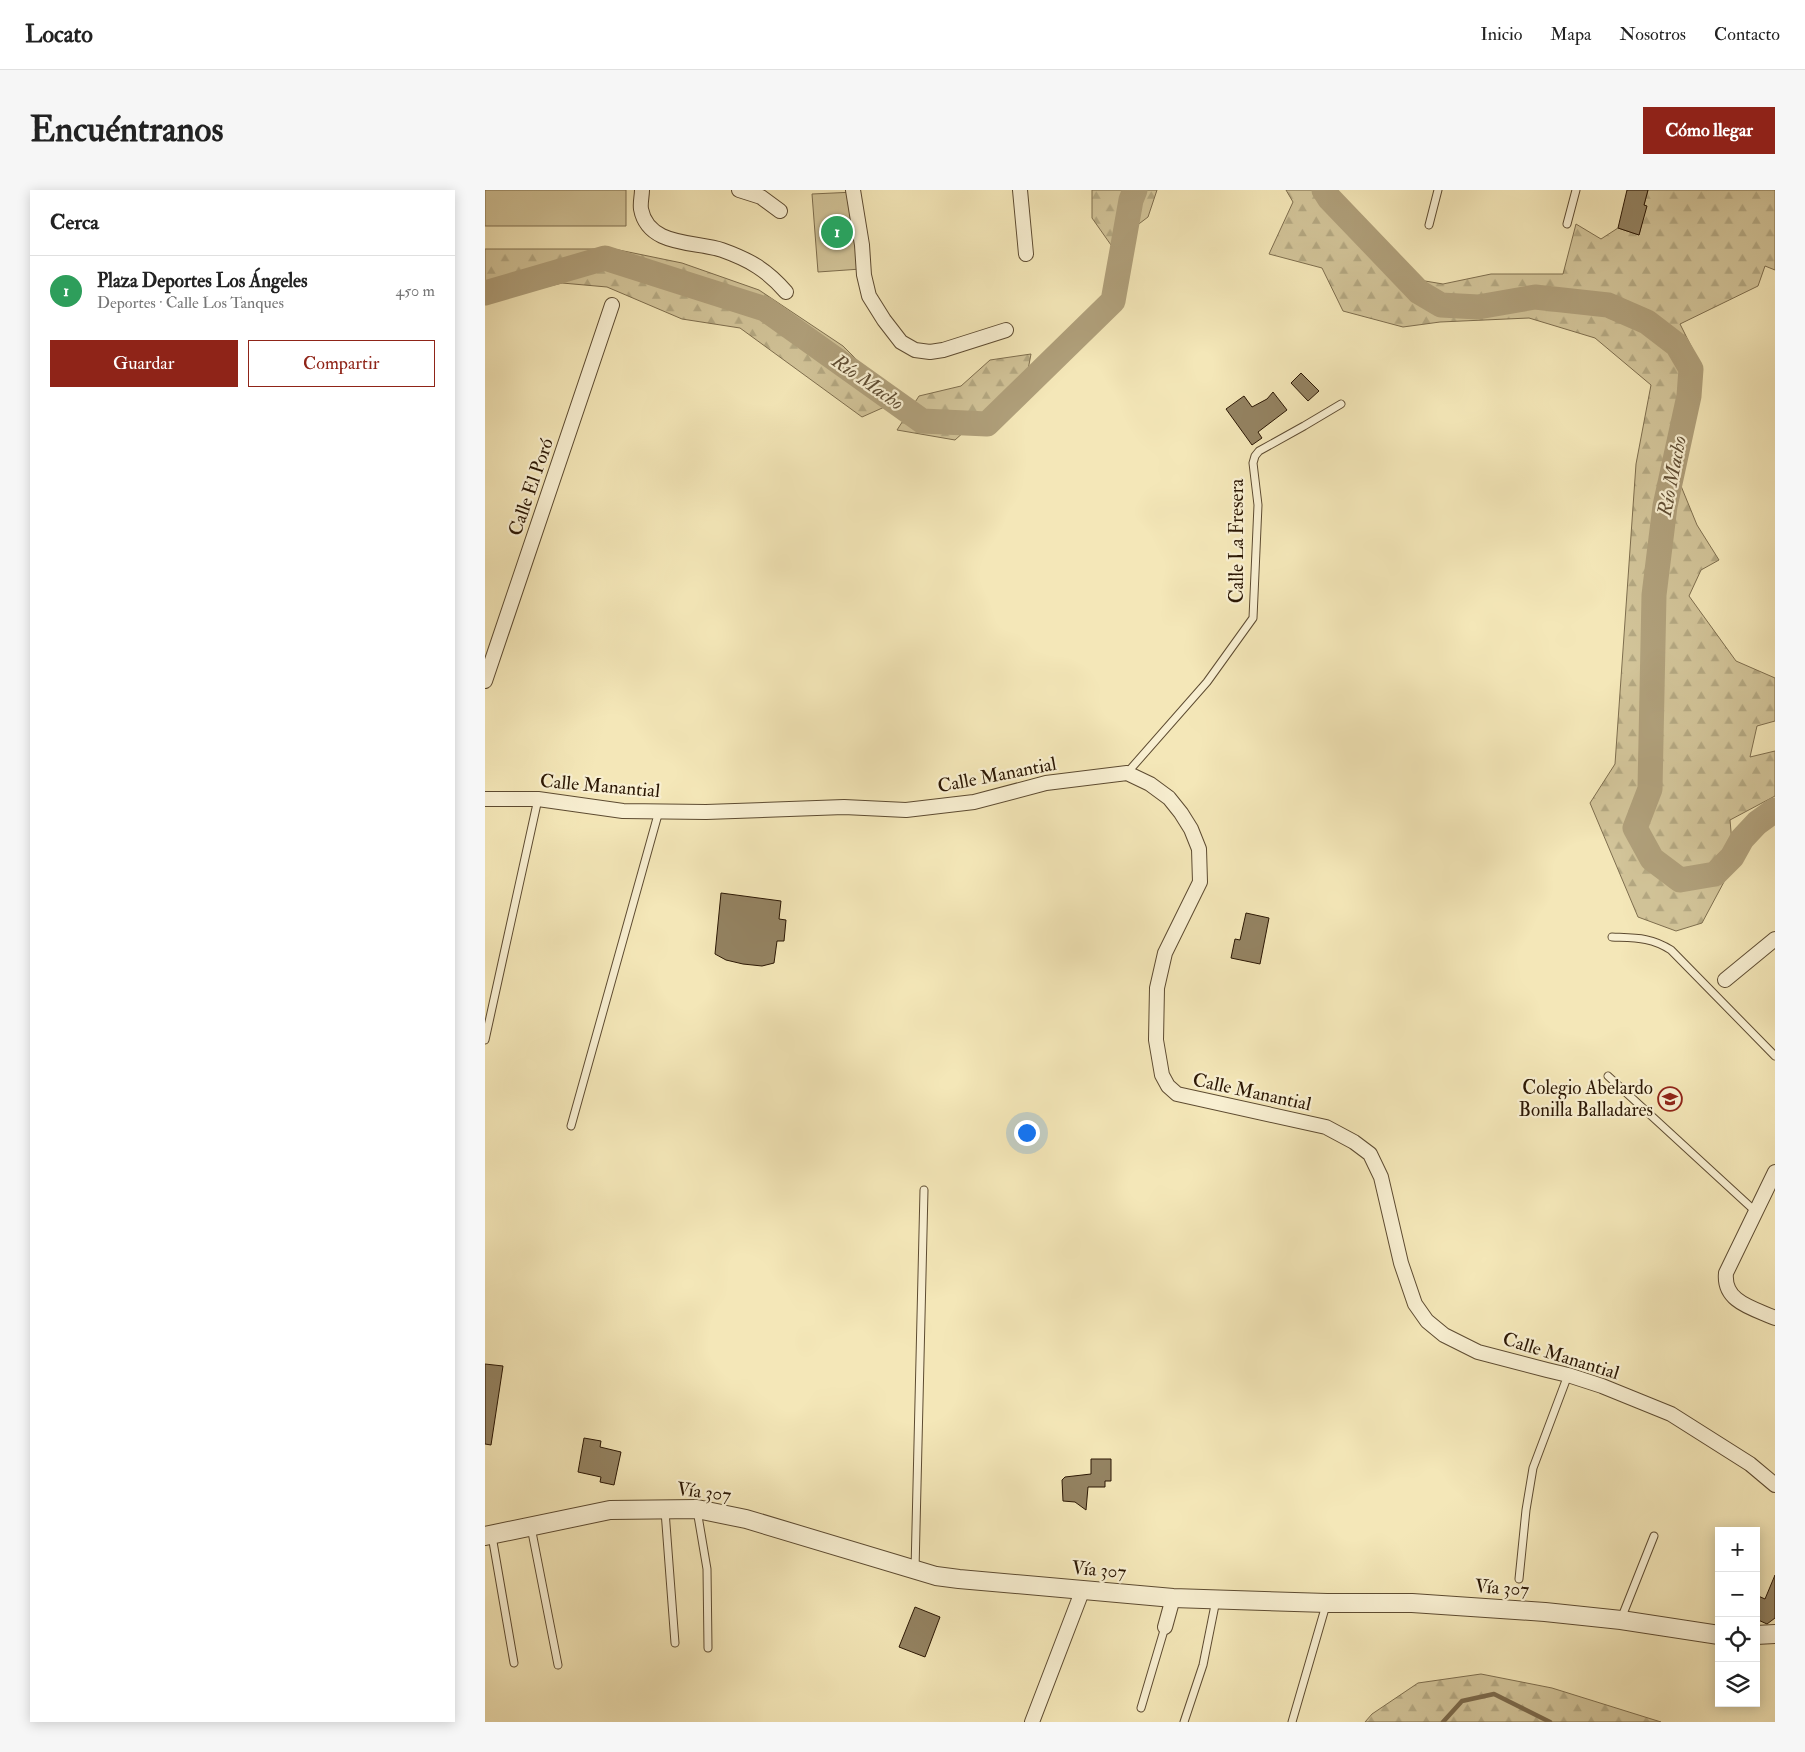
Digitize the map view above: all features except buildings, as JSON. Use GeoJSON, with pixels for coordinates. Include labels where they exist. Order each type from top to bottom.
{"type":"FeatureCollection","features":[{"type":"Feature","properties":{"kind":"street"},"geometry":{"type":"LineString","coordinates":[[642,190],[641,208],[644,218],[657,232],[676,242],[720,249],[740,257],[765,271],[786,292]]}},
{"type":"Feature","properties":{"kind":"street"},"geometry":{"type":"LineString","coordinates":[[739,190],[761,197],[780,210]]}},
{"type":"Feature","properties":{"kind":"street"},"geometry":{"type":"LineString","coordinates":[[853,190],[864,275],[869,296],[901,342],[915,350],[930,352],[943,350],[1006,330]]}},
{"type":"Feature","properties":{"kind":"street"},"geometry":{"type":"LineString","coordinates":[[1020,190],[1026,254]]}},
{"type":"Feature","properties":{"kind":"street","name":"Calle El Poró"},"geometry":{"type":"LineString","coordinates":[[485,681],[612,305]]}},
{"type":"Feature","properties":{"kind":"street","name":"Calle Manantial"},"geometry":{"type":"LineString","coordinates":[[485,800],[538,799],[623,811],[706,812],[844,807],[906,810],[974,802],[1046,783],[1127,773],[1150,784],[1169,798],[1181,813],[1191,829],[1199,849],[1200,882],[1165,953],[1157,988],[1155,1040],[1162,1075],[1168,1086],[1177,1094],[1326,1127],[1354,1142],[1370,1154],[1381,1177],[1401,1263],[1415,1304],[1427,1321],[1443,1335],[1478,1352],[1568,1374],[1671,1414],[1749,1464],[1775,1485]]}},
{"type":"Feature","properties":{"kind":"street"},"geometry":{"type":"LineString","coordinates":[[1725,980],[1775,939]]}},
{"type":"Feature","properties":{"kind":"street"},"geometry":{"type":"LineString","coordinates":[[1775,1172],[1726,1273],[1725,1283],[1729,1293],[1736,1300],[1775,1318]]}},
{"type":"Feature","properties":{"kind":"street","name":"Vía 307"},"geometry":{"type":"LineString","coordinates":[[488,1536],[610,1510],[697,1508],[747,1520],[936,1576],[959,1579],[1173,1598],[1327,1603],[1412,1603],[1545,1612],[1621,1620],[1715,1634]]}},
{"type":"Feature","properties":{"kind":"street"},"geometry":{"type":"LineString","coordinates":[[1032,1722],[1083,1589]]}},
{"type":"Feature","properties":{"kind":"street"},"geometry":{"type":"LineString","coordinates":[[1165,1627],[1173,1598]]}},
{"type":"Feature","properties":{"kind":"street"},"geometry":{"type":"LineString","coordinates":[[1760,1635],[1775,1634]]}},
{"type":"Feature","properties":{"kind":"lane"},"geometry":{"type":"LineString","coordinates":[[1429,225],[1438,190]]}},
{"type":"Feature","properties":{"kind":"lane"},"geometry":{"type":"LineString","coordinates":[[1567,224],[1576,190]]}},
{"type":"Feature","properties":{"kind":"lane","name":"Calle La Fresera"},"geometry":{"type":"LineString","coordinates":[[1127,773],[1207,682],[1253,618],[1258,506],[1253,463],[1255,456],[1259,451],[1341,404]]}},
{"type":"Feature","properties":{"kind":"lane"},"geometry":{"type":"LineString","coordinates":[[485,1040],[538,799]]}},
{"type":"Feature","properties":{"kind":"lane"},"geometry":{"type":"LineString","coordinates":[[571,1126],[659,811]]}},
{"type":"Feature","properties":{"kind":"lane"},"geometry":{"type":"LineString","coordinates":[[1612,937],[1648,938],[1671,950],[1775,1056]]}},
{"type":"Feature","properties":{"kind":"lane"},"geometry":{"type":"LineString","coordinates":[[1608,1076],[1755,1211]]}},
{"type":"Feature","properties":{"kind":"lane"},"geometry":{"type":"LineString","coordinates":[[915,1570],[924,1190]]}},
{"type":"Feature","properties":{"kind":"lane"},"geometry":{"type":"LineString","coordinates":[[1519,1579],[1526,1510],[1533,1468],[1568,1374]]}},
{"type":"Feature","properties":{"kind":"lane"},"geometry":{"type":"LineString","coordinates":[[665,1508],[675,1643]]}},
{"type":"Feature","properties":{"kind":"lane"},"geometry":{"type":"LineString","coordinates":[[697,1508],[707,1569],[708,1648]]}},
{"type":"Feature","properties":{"kind":"lane"},"geometry":{"type":"LineString","coordinates":[[531,1526],[558,1664]]}},
{"type":"Feature","properties":{"kind":"lane"},"geometry":{"type":"LineString","coordinates":[[488,1536],[513,1664]]}},
{"type":"Feature","properties":{"kind":"lane"},"geometry":{"type":"LineString","coordinates":[[1621,1620],[1654,1536]]}},
{"type":"Feature","properties":{"kind":"lane"},"geometry":{"type":"LineString","coordinates":[[1184,1722],[1203,1665],[1216,1600]]}},
{"type":"Feature","properties":{"kind":"lane"},"geometry":{"type":"LineString","coordinates":[[1292,1722],[1327,1603]]}},
{"type":"Feature","properties":{"kind":"lane"},"geometry":{"type":"LineString","coordinates":[[1141,1708],[1165,1627]]}},
{"type":"Feature","properties":{"kind":"green space"},"geometry":{"type":"Polygon","coordinates":[[[485,190],[626,190],[626,226],[485,226],[485,190]]]}},
{"type":"Feature","properties":{"kind":"green space"},"geometry":{"type":"Polygon","coordinates":[[[1092,190],[1157,190],[1148,217],[1111,245],[1092,218],[1092,190]]]}},
{"type":"Feature","properties":{"kind":"green space"},"geometry":{"type":"Polygon","coordinates":[[[1286,190],[1327,190],[1342,219],[1370,255],[1413,279],[1443,284],[1491,274],[1563,274],[1576,224],[1601,239],[1618,228],[1639,235],[1648,190],[1775,190],[1775,270],[1765,266],[1758,286],[1680,324],[1696,356],[1692,420],[1681,486],[1697,525],[1719,560],[1701,570],[1689,596],[1736,661],[1775,678],[1775,721],[1757,726],[1750,757],[1775,751],[1775,796],[1730,820],[1733,854],[1725,880],[1702,923],[1676,931],[1638,917],[1590,803],[1615,764],[1636,464],[1651,385],[1595,338],[1529,318],[1440,322],[1403,327],[1343,311],[1322,268],[1269,254],[1293,202],[1286,190]]]}},
{"type":"Feature","properties":{"kind":"green space"},"geometry":{"type":"Polygon","coordinates":[[[855,192],[861,269],[818,272],[812,194],[855,192]]]}},
{"type":"Feature","properties":{"kind":"green space"},"geometry":{"type":"Polygon","coordinates":[[[485,249],[614,249],[682,263],[759,290],[843,346],[898,401],[862,417],[740,328],[682,319],[607,287],[562,283],[485,302],[485,249]]]}},
{"type":"Feature","properties":{"kind":"green space"},"geometry":{"type":"Polygon","coordinates":[[[1031,354],[1027,375],[955,440],[897,430],[919,396],[961,386],[990,360],[1031,354]]]}},
{"type":"Feature","properties":{"kind":"green space"},"geometry":{"type":"Polygon","coordinates":[[[1481,1674],[1552,1688],[1661,1722],[1365,1722],[1372,1714],[1418,1683],[1481,1674]]]}},
{"type":"Feature","properties":{"kind":"waterway","name":"Río Macho"},"geometry":{"type":"LineString","coordinates":[[485,293],[605,258],[765,309],[922,421],[987,424],[1113,301],[1131,200],[1135,190]]}},
{"type":"Feature","properties":{"kind":"waterway","name":"Río Macho"},"geometry":{"type":"LineString","coordinates":[[1324,190],[1329,198],[1419,292],[1441,305],[1478,307],[1535,297],[1608,305],[1647,322],[1677,345],[1691,369],[1689,396],[1665,506],[1654,595],[1650,789],[1635,828],[1652,859],[1680,880],[1715,874],[1732,857],[1742,839],[1757,823],[1775,810]]}},
{"type":"Feature","properties":{"kind":"waterway"},"geometry":{"type":"LineString","coordinates":[[1443,1722],[1462,1701],[1494,1694],[1550,1722]]}},
{"type":"Feature","properties":{"kind":"place","name":"Plaza Deportes Los Ángeles"},"geometry":{"type":"Point","coordinates":[837,232]}},
{"type":"Feature","properties":{"kind":"place","name":"Colegio Abelardo Bonilla Balladares"},"geometry":{"type":"Point","coordinates":[1670,1099]}}]}
